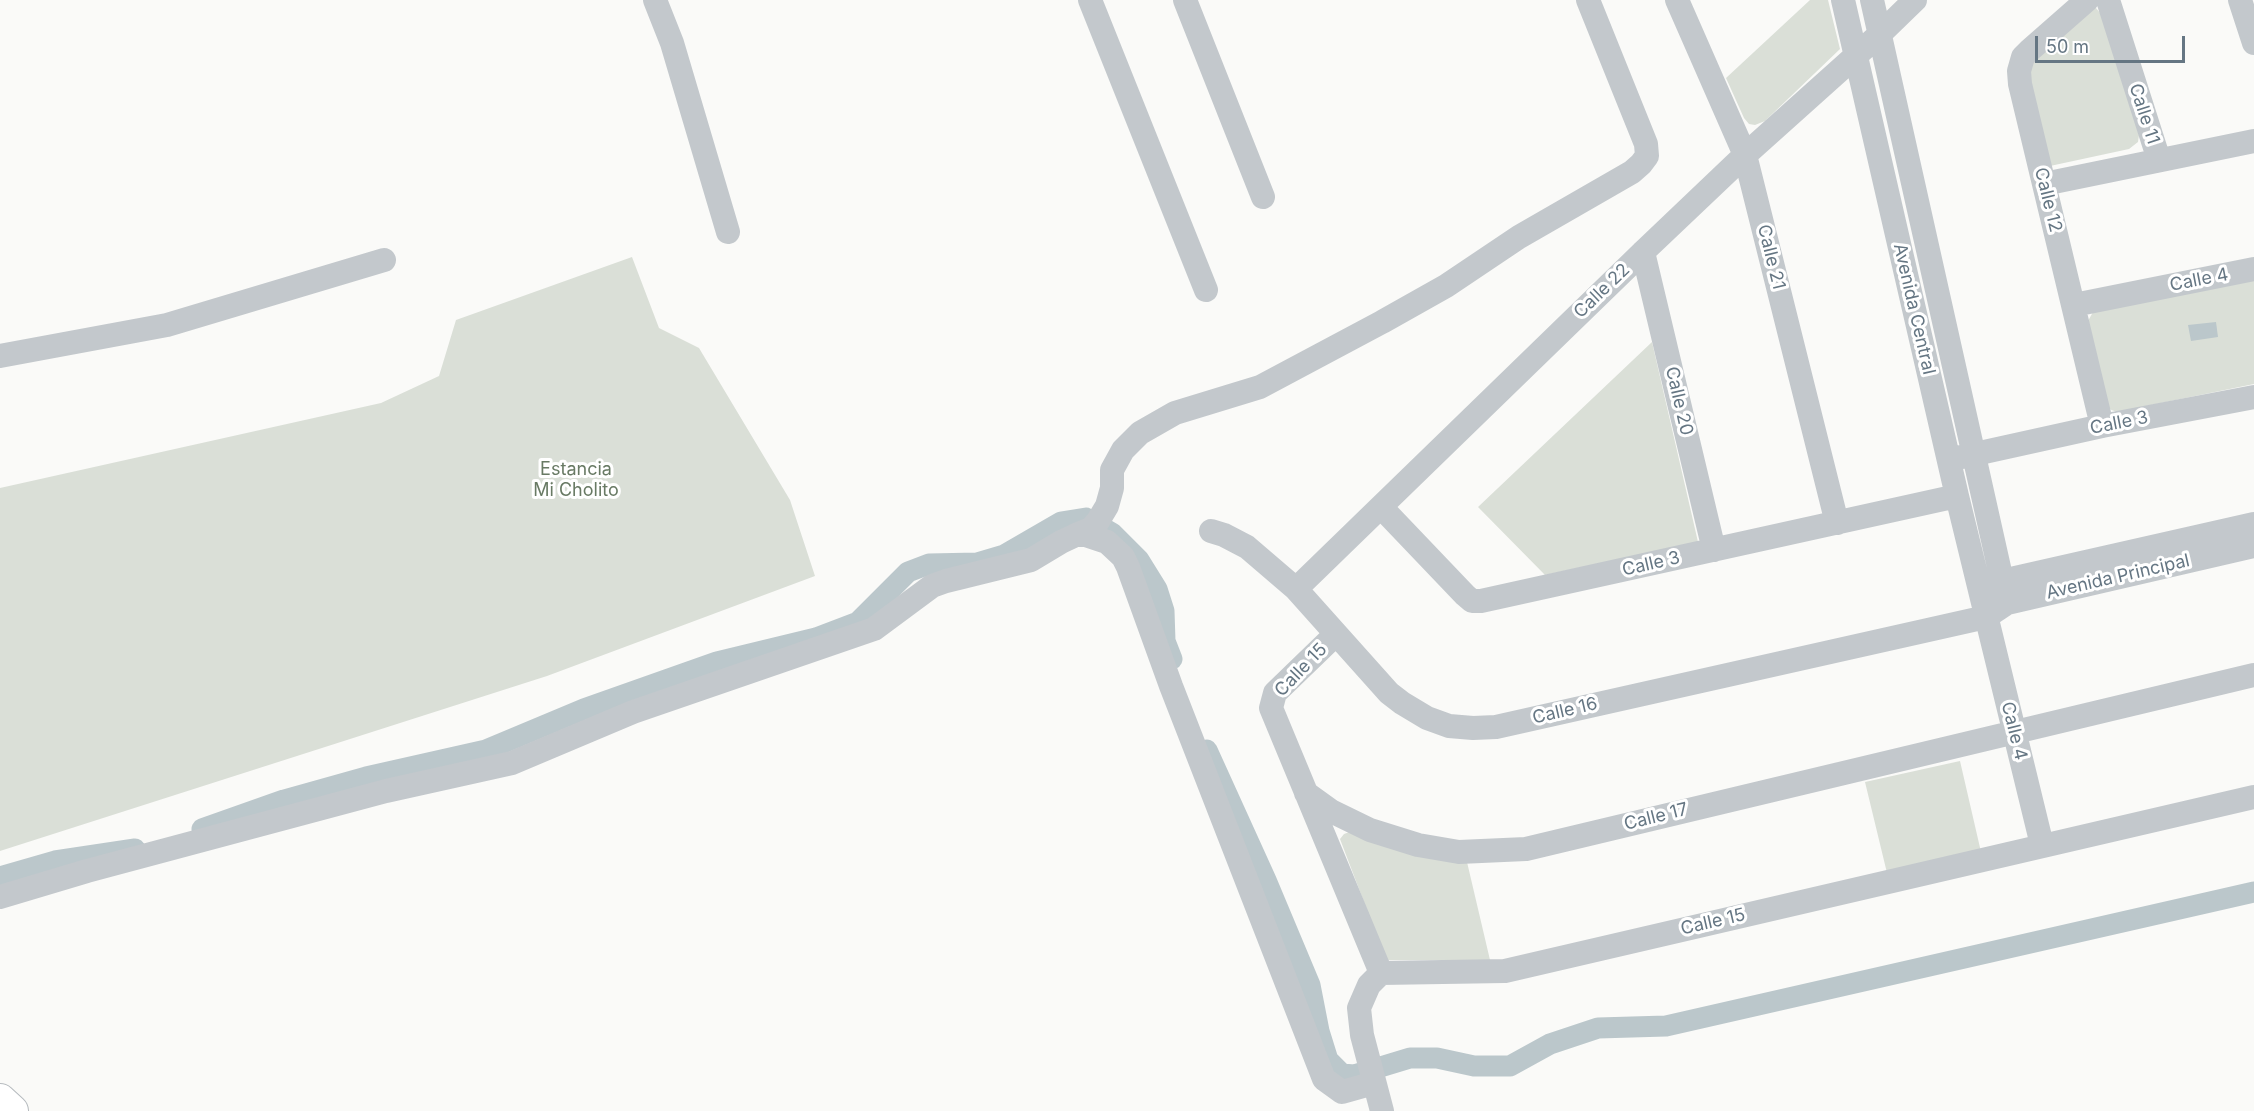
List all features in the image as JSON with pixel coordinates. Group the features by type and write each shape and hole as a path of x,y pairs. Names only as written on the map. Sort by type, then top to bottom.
{"main road":[{"path":"0,1100 12,1111"}],"street":[{"path":"655,0 672,42 728,232"},
{"path":"1090,0 1206,290"},
{"path":"1185,0 1263,197"},
{"path":"0,897 87,871 386,790 512,763 633,712 874,629 932,586 1031,560 1060,542 1088,529 1107,506 1112,488 1112,471 1123,450 1140,433 1175,413 1260,387 1382,322 1446,286 1519,237 1632,172 1641,164 1647,156 1646,144 1588,0"},
{"name":"Calle 21","path":"1677,0 1745,155 1837,523"},
{"name":"Avenida Central","path":"1843,0 1986,617"},
{"name":"Avenida Central","path":"1872,0 2005,592"},
{"name":"Calle 22","path":"1296,589 1643,252 1745,155 1915,0"},
{"name":"Calle 12","path":"2088,0 2030,50 2020,64 2020,84 2102,426"},
{"name":"Calle 11","path":"2108,0 2159,160"},
{"path":"2240,0 2254,43"},
{"path":"2044,184 2254,141"},
{"name":"Calle 20","path":"1643,252 1714,550"},
{"path":"0,356 167,325 384,260"},
{"name":"Calle 4","path":"2074,305 2254,268"},
{"name":"Calle 3","path":"1949,459 2102,426 2254,397"},
{"name":"Calle 3","path":"1381,507 1472,600 1488,601 1957,496"},
{"name":"Avenida Principal","path":"1986,617 2005,592 2254,524"},
{"path":"1088,529 1123,557 1128,567 1171,686 1324,1079 1342,1092 1372,1076"},
{"name":"Calle 16","path":"1211,531 1247,547 1296,589 1389,693 1412,710 1449,726 1496,727 1986,617"},
{"name":"Avenida Principal","path":"2005,592 2254,546"},
{"name":"Calle 4","path":"1986,617 2042,845"},
{"name":"Calle 15","path":"1336,634 1275,693 1271,703 1272,714 1381,973 1505,971 2254,797"},
{"name":"Calle 17","path":"1305,791 1331,811 1370,830 1393,838 1440,850 1507,851 1537,846 2254,675"},
{"path":"1381,973 1369,985 1359,1008 1362,1035 1382,1111"}],"green space":[{"path":"1810,0 1828,0 1840,49 1765,121 1755,125 1749,124 1726,78"},
{"path":"2091,7 2096,8 2101,14 2139,135 2138,142 2129,149 2050,166 2025,68"},
{"name":"Estancia Mi Cholito","path":"632,257 659,328 699,348 790,500 815,576 547,676 0,851 0,488 381,403 439,376 456,320"},
{"path":"2254,279 2254,384 2117,412 2109,409 2088,321 2093,312"},
{"path":"1652,342 1698,542 1545,575 1478,507"},
{"path":"1960,761 1981,852 1887,873 1865,782"},
{"path":"1352,831 1467,862 1490,960 1386,960 1340,839 1344,834"}],"shaded area":[{"path":"2216,322 2218,337 2191,341 2188,325"}],"waterway":[{"path":"202,829 284,800 366,777 486,750 584,709 717,662 816,638 858,622 908,572 929,564 977,563 1004,555 1061,522 1086,518 1112,533 1139,560 1157,589 1164,611 1165,641 1172,659"},
{"path":"1207,750 1266,880 1310,985 1319,1031 1328,1060 1342,1074 1354,1075 1410,1058 1437,1058 1474,1066 1510,1066 1550,1044 1598,1028 1666,1026 2254,892"},
{"path":"0,877 55,861 135,849"}]}
